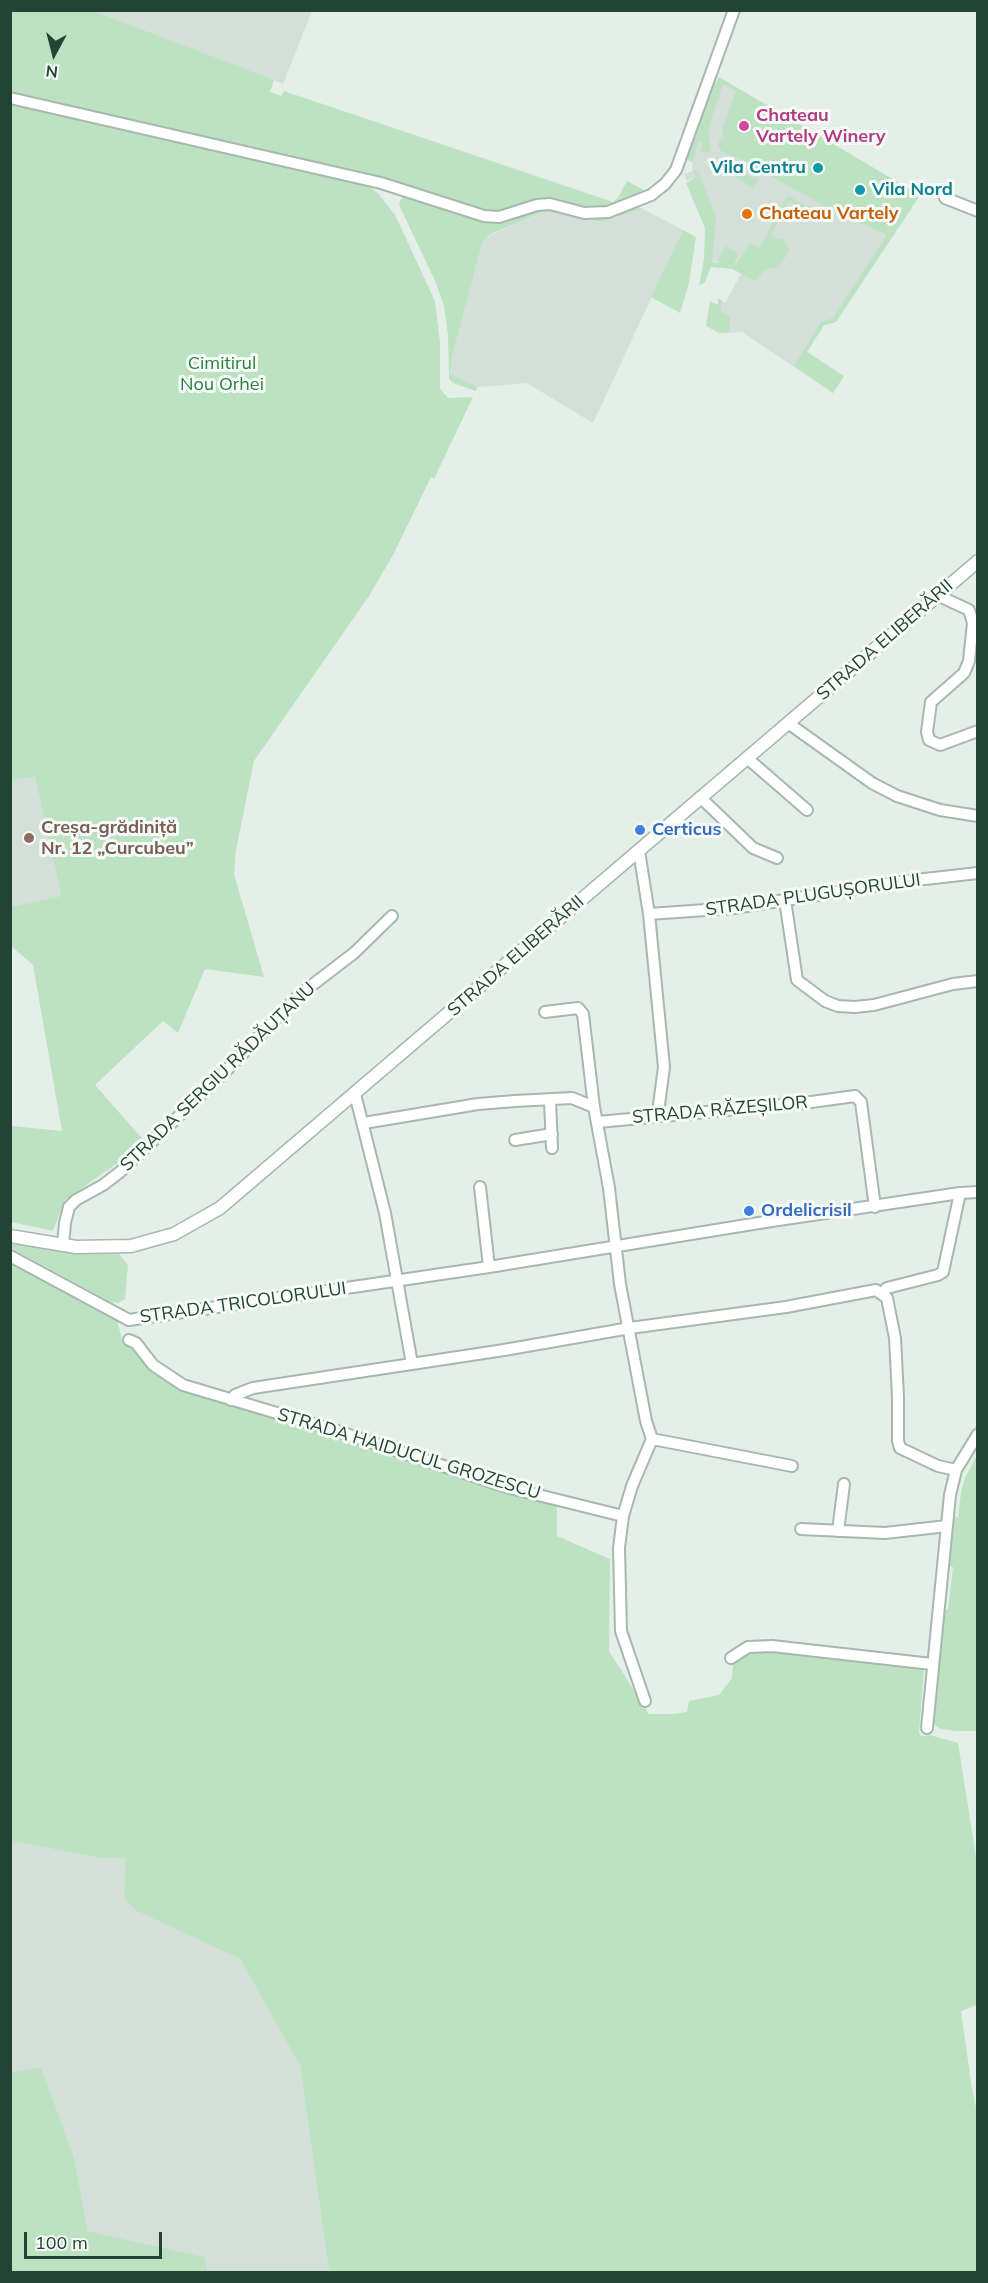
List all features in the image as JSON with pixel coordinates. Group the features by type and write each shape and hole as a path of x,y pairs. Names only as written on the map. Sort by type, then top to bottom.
{"street":[{"path":"10,98 381,183 484,216 499,217 537,205 550,204 584,213 608,212 651,195 665,184 676,170 734,10"},
{"path":"945,198 978,211"},
{"name":"STRADA ELIBERĂRII","path":"10,1236 94,1248 131,1246 183,1229 220,1208 978,561"},
{"path":"937,595 969,610 973,623 969,661 964,673 931,702 927,732 929,740 940,746 978,731"},
{"path":"788,723 872,783 897,796 940,810 978,816"},
{"path":"747,758 807,810"},
{"path":"700,797 753,848 777,858"},
{"path":"639,851 649,914 664,1067 658,1105 659,1116"},
{"name":"STRADA PLUGUȘORULUI","path":"649,914 734,908 978,873"},
{"path":"785,900 797,980 825,1001 838,1006 855,1007 892,1002 953,984 978,981"},
{"name":"STRADA SERGIU RĂDĂUȚANU","path":"63,1245 69,1207 76,1200 103,1185 120,1172 223,1074 298,996 354,953 392,916"},
{"path":"545,1012 578,1008 581,1010 620,1284 644,1413 652,1439 632,1486 623,1516 619,1548 620,1622 624,1641 645,1701"},
{"path":"355,1094 384,1213 412,1364"},
{"name":"STRADA RĂZEȘILOR","path":"598,1122 858,1097 861,1102 875,1207"},
{"path":"364,1124 478,1104 572,1098 594,1107"},
{"path":"550,1100 552,1148"},
{"path":"515,1140 552,1134"},
{"path":"480,1187 489,1267"},
{"name":"STRADA TRICOLORULUI","path":"10,1256 129,1320 978,1192"},
{"path":"956,1470 938,1466 900,1448 895,1338 890,1305 882,1293 886,1288 943,1272 960,1193"},
{"name":"STRADA HAIDUCUL GROZESCU","path":"231,1400 235,1395 253,1388 630,1328 767,1310 876,1290 882,1293"},
{"name":"STRADA HAIDUCUL GROZESCU","path":"129,1340 136,1343 153,1365 183,1385 337,1431 510,1488 623,1516"},
{"path":"927,1728 950,1495 956,1470 978,1434"},
{"path":"652,1439 792,1466"},
{"path":"838,1531 844,1484"},
{"path":"801,1529 885,1533 947,1526"},
{"path":"731,1658 748,1647 772,1646 932,1664"}],"shaded area":[{"path":"94,11 312,11 283,84"},
{"path":"720,79 920,195 836,322 824,325 807,352 844,376 833,393 742,332 719,333 718,298 725,303 741,274 721,262 708,261 711,221 695,178 687,181 684,174 693,171 692,160"},
{"path":"555,209 601,222 643,209 683,230 593,423 527,383 477,387 450,375 452,357 483,241 491,235"},
{"name":"Creșa-grădiniță Nr. 12 „Curcubeu”","path":"35,777 61,896 11,907 10,780"},
{"path":"11,1841 100,1858 127,1858 124,1897 136,1910 240,1959 300,2066 329,2272 208,2272 205,2257 88,2231 74,2157 41,2067 11,2072"}],"green space":[{"path":"11,11 94,11 274,80 270,92 281,96 284,91 613,202 627,181 644,190 611,205 598,208 583,208 545,199 532,200 503,211 488,211 375,178 11,93"},
{"path":"719,77 920,195 836,322 824,325 807,352 844,376 833,393 794,366 821,322 833,318 887,235 826,207 741,159 722,152 718,145 720,140 724,139 722,129 736,91 723,84 709,126 710,152 700,152 703,143 699,141 692,162 686,159 707,99"},
{"name":"Cimitirul Nou Orhei","path":"11,102 364,183 378,193 395,215 435,301 440,343 440,389 448,398 473,397 434,479 431,477 393,555 369,596 254,761 236,850 234,874 264,977 205,969 178,1033 163,1021 95,1085 146,1143 65,1200 53,1231 11,1222 11,1126 62,1131 33,965 11,946 10,907 61,896 35,777 11,780"},
{"path":"725,165 759,180 753,188 731,173 716,168"},
{"path":"691,168 699,173 716,218 712,262 718,263 726,246 739,254 734,263 736,265 750,243 760,248 785,199 789,196 804,205 804,219 800,210 791,201 788,203 771,235 780,240 783,238 789,251 779,267 764,270 755,281 733,269 711,267 705,282 699,286 704,259 705,228 686,183 697,177"},
{"path":"406,196 492,223 546,208 554,208 599,218 633,206 643,209 601,222 555,209 491,234 483,241 452,357 450,374 477,387 476,391 453,383 449,379 448,335 444,306 436,283 399,205 401,199"},
{"path":"683,230 696,237 689,283 680,313 651,297"},
{"path":"718,298 722,301 720,312 730,316 730,332 719,333 706,326 710,301 718,305"},
{"path":"10,1242 72,1252 119,1254 128,1265 125,1299 118,1303 111,1302 11,1248"},
{"path":"10,1262 117,1320 123,1343 135,1351 153,1370 557,1505 557,1536 610,1559 609,1651 649,1714 687,1712 689,1701 719,1695 732,1678 733,1664 755,1652 784,1652 924,1668 919,1733 921,1736 930,1735 958,1743 977,1863 977,2005 961,2011 977,2112 977,2272 329,2272 300,2066 240,1959 135,1910 124,1897 126,1858 100,1858 11,1841"},
{"path":"977,1455 977,1731 955,1731 941,1729 932,1719 940,1635 945,1610 948,1609 953,1567 946,1566 952,1516 958,1517 965,1478"},
{"path":"41,2067 74,2157 88,2231 205,2257 208,2272 11,2272 11,2072"}],"place":[{"name":"Chateau Vartely Winery","path":"744,126"},
{"name":"Vila Centru","path":"818,168"},
{"name":"Vila Nord","path":"860,190"},
{"name":"Chateau Vartely","path":"747,214"},
{"name":"Certicus","path":"640,830"},
{"name":"Creșa-grădiniță Nr. 12 „Curcubeu”","path":"29,838"},
{"name":"Ordelicrisil","path":"749,1211"}]}
